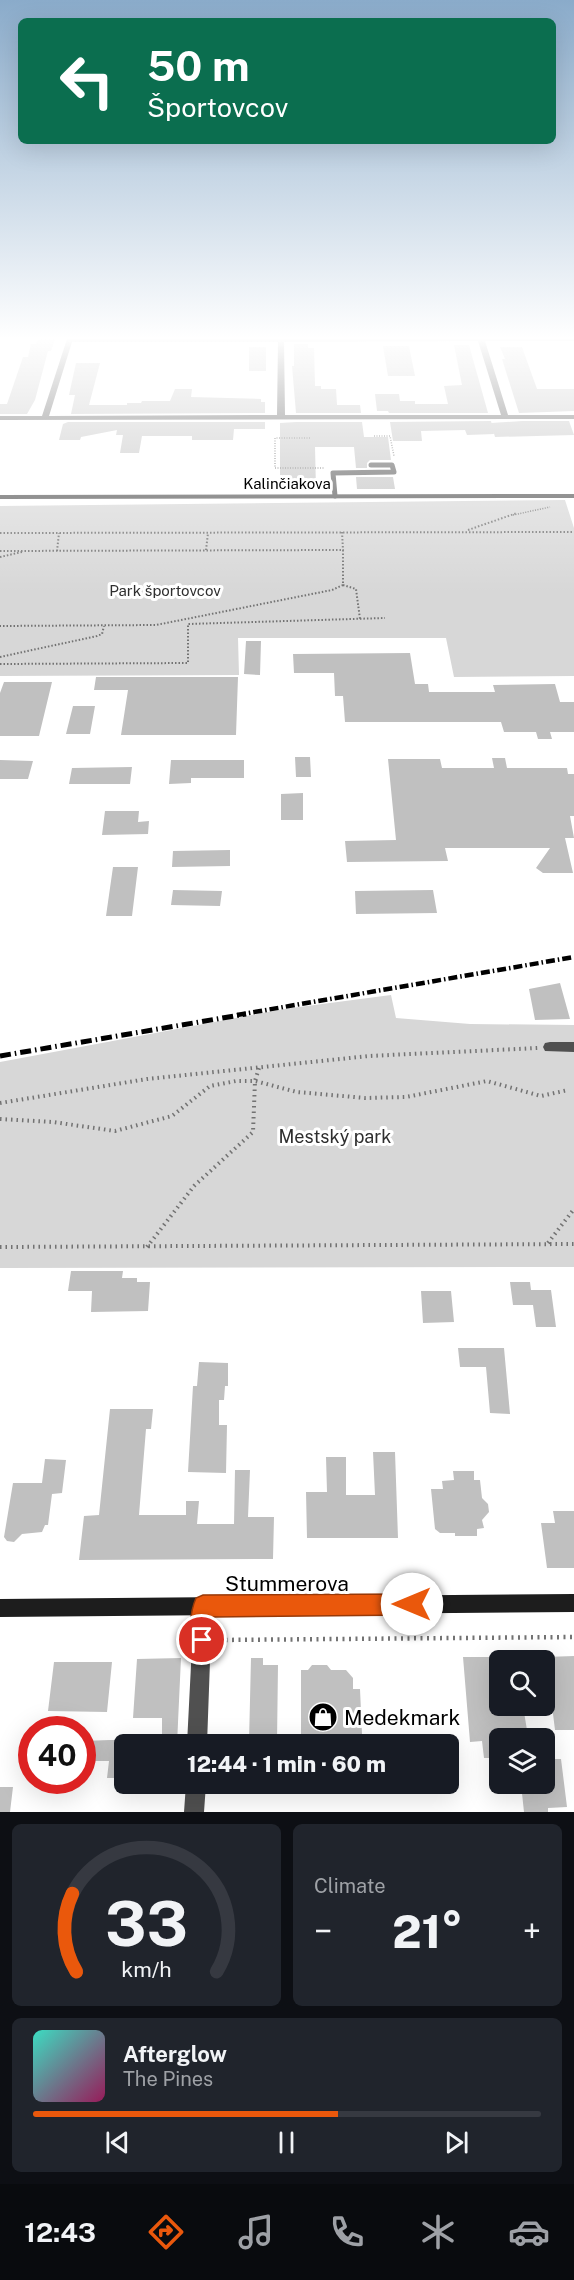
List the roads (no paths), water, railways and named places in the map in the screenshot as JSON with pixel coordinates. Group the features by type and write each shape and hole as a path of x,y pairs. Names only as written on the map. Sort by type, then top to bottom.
{"street":[{"name":"Kalinčiakova","path":"0,497 574,496"},
{"path":"550,1047 574,1047"},
{"name":"Stummerova","path":"0,1608 574,1603"},
{"path":"197,1734 203,1606"},
{"path":"194,1812 195,1794"}],"lane":[{"path":"335,496 332,469 394,472 392,465 371,465"}],"railway":[{"path":"237,1015 574,957"},
{"path":"0,1056 246,1014"}],"place":[{"name":"Medekmark","path":"323,1717"}],"park label":[{"name":"Park športovcov","path":"165,590"},
{"name":"Mestský park","path":"335,1136"}]}
